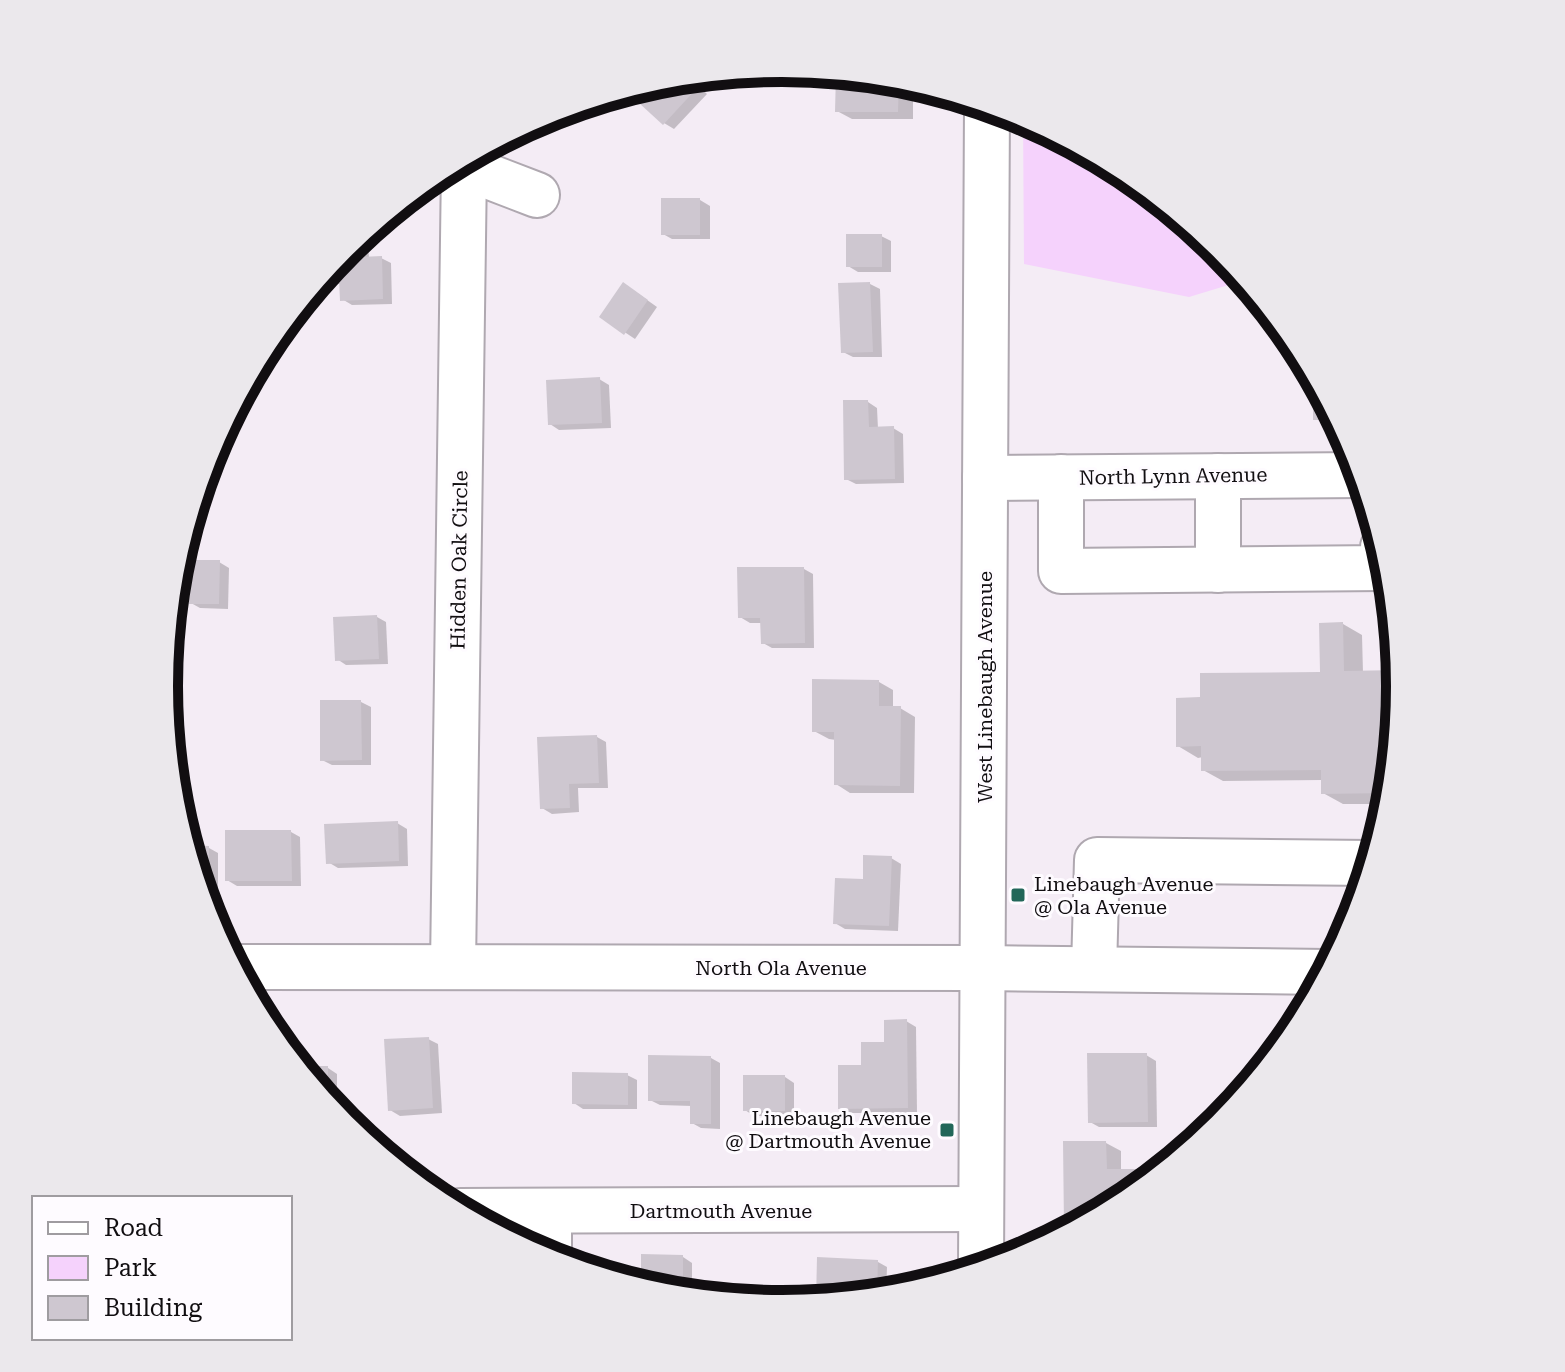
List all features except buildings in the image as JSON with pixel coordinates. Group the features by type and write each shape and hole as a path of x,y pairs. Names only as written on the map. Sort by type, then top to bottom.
{"street":[{"name":"West Linebaugh Avenue","path":"981,1256 987,118"},
{"path":"468,171 537,195"},
{"name":"Hidden Oak Circle","path":"453,967 457,178"},
{"name":"North Lynn Avenue","path":"985,478 1348,475"},
{"path":"1218,476 1218,570"},
{"path":"1061,477 1061,571 1375,568"},
{"path":"1094,969 1097,860 1359,863"},
{"name":"North Ola Avenue","path":"248,967 1314,972"},
{"name":"Dartmouth Avenue","path":"484,1211 981,1209"},
{"path":"549,1212 549,1243"}],"green space":[{"path":"1023,132 1084,163 1150,207 1181,232 1233,284 1189,297 1024,264"}],"place":[{"name":"Linebaugh Avenue @ Ola Avenue","path":"1018,895"},
{"name":"Linebaugh Avenue @ Dartmouth Avenue","path":"947,1130"}]}
